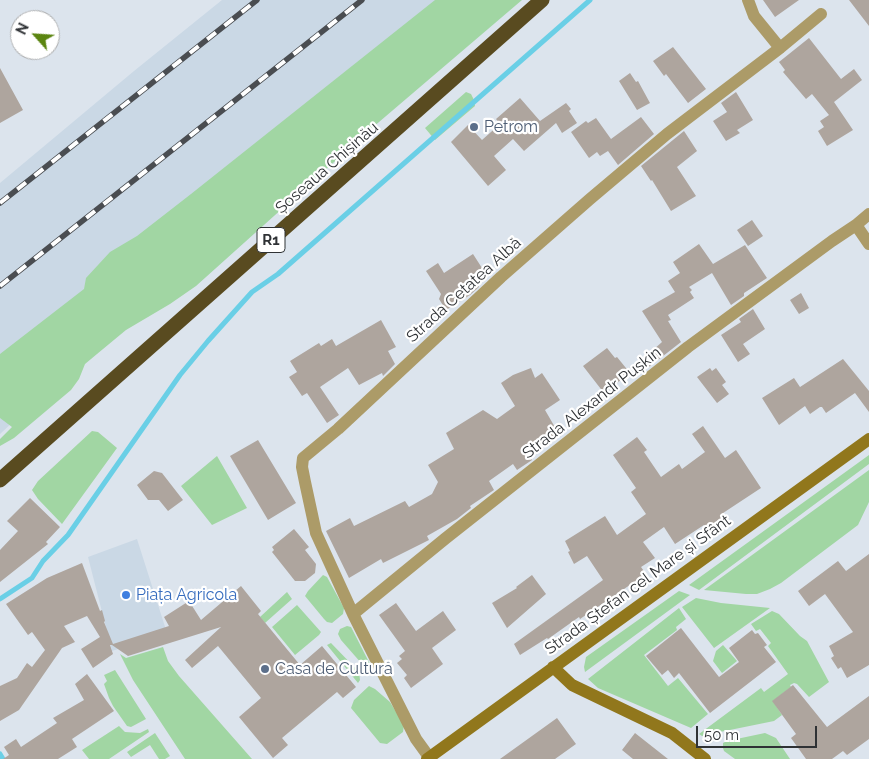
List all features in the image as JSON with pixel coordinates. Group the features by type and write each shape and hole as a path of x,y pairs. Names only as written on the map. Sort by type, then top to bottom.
{"highway":[{"name":"Șoseaua Chișinău","path":"0,480 542,0"}],"street":[{"path":"748,0 754,16 780,48"},
{"name":"Strada Cetatea Albă","path":"428,758 416,739 353,614 316,533 304,482 302,467 304,458 338,430 494,284 590,199 667,134 780,48 821,14"},
{"name":"Strada Alexandr Pușkin","path":"353,614 688,347 869,214"},
{"path":"856,225 869,244"},
{"name":"Strada Ștefan cel Mare și Sfânt","path":"428,758 869,439"},
{"path":"553,667 572,685 672,733 705,759"}],"shaded area":[{"path":"222,0 488,0 200,249 0,434 0,183"},
{"name":"Piața Agricola","path":"137,539 167,633 112,651 88,557"}],"green space":[{"path":"435,0 522,0 372,128 196,286 126,330 85,364 79,379 71,390 14,438 0,446 0,439 12,427 0,418 0,354 84,289 86,278 110,252 137,236"},
{"path":"466,92 471,94 475,106 435,140 425,128"},
{"path":"92,431 98,432 117,448 62,524 32,490 38,481"},
{"path":"869,455 869,464 699,590 689,585"},
{"path":"217,456 247,508 212,525 181,486"},
{"path":"869,470 869,502 858,525 781,583 757,594 704,590"},
{"path":"323,575 327,577 344,608 343,614 332,623 327,622 305,596"},
{"path":"679,591 690,595 585,672 586,657"},
{"path":"287,592 292,599 265,623 260,617"},
{"path":"696,598 721,603 770,608 714,648 682,607"},
{"path":"297,605 321,632 295,655 272,627"},
{"path":"679,608 686,619 676,627 677,630 644,655 668,686 678,678 708,714 691,728 598,688 588,679"},
{"path":"772,611 779,614 807,641 829,682 809,697 797,684 790,685 791,687 773,701 782,715 774,721 702,736 699,734 761,688 764,692 788,674 768,646 771,643 760,629 756,631 751,624"},
{"path":"347,626 351,627 371,666 368,669 341,640 338,634 340,629"},
{"path":"331,643 359,672 360,680 358,683 327,645"},
{"path":"723,645 737,661 722,673 713,661 716,651"},
{"path":"163,647 168,661 179,676 252,759 185,759 133,680 120,654 126,658"},
{"path":"115,670 146,719 131,727 127,726 113,706 104,684 107,681 104,675"},
{"path":"369,686 390,702 404,725 403,732 387,744 380,743 351,708 354,700"},
{"path":"119,726 125,732 140,733 148,729 149,732 109,759 89,759 82,750"},
{"path":"155,733 170,756 165,759 159,759 150,745 131,757 127,752"},
{"path":"765,733 776,738 790,759 735,759 724,751 723,743 727,741"}],"building":[{"path":"763,0 799,0 775,17"},
{"path":"849,0 869,0 869,26"},
{"path":"809,38 841,79 854,69 862,80 834,102 853,130 827,146 818,131 824,127 820,121 829,115 812,94 806,99 783,72 785,70 779,62"},
{"path":"673,47 706,89 688,103 666,74 664,76 653,61"},
{"path":"0,68 23,110 0,123"},
{"path":"630,73 636,82 638,81 650,103 637,110 619,81"},
{"path":"736,92 753,120 737,130 740,133 726,141 713,121 727,112 721,103"},
{"path":"520,98 540,121 566,103 577,123 562,133 556,123 524,151 513,139 494,156 506,170 488,186 451,142 468,125 482,140 500,124 496,119"},
{"path":"641,117 654,134 618,165 608,151 600,156 597,152 589,158 571,132 586,121 588,123 596,118 611,139"},
{"path":"684,131 697,151 677,167 696,196 671,211 641,166"},
{"path":"752,220 763,236 748,246 737,230"},
{"path":"699,244 713,264 745,245 767,278 744,293 744,296 731,305 712,273 689,287 694,298 668,315 671,320 668,321 681,342 649,367 644,358 662,342 642,311 675,292 668,281 680,273 673,262"},
{"path":"473,254 482,268 471,276 479,287 446,310 439,299 441,294 426,271 438,263 444,273"},
{"path":"801,293 809,308 799,314 790,300"},
{"path":"753,309 765,329 743,344 750,354 738,362 721,335 741,322 739,319"},
{"path":"381,320 396,347 388,351 395,364 383,376 382,373 359,385 348,368 320,387 339,415 327,423 307,393 302,396 289,377 297,372 290,361 319,343 321,346 332,339 336,346"},
{"path":"607,348 630,373 604,393 583,366"},
{"path":"843,359 869,391 869,412 855,393 826,413 820,407 810,414 805,406 779,425 762,398 794,378 800,387"},
{"path":"531,368 535,378 542,373 560,400 545,410 556,429 553,430 558,437 529,455 532,460 517,470 513,464 489,481 494,490 470,506 471,508 457,519 427,536 429,540 383,563 381,559 349,578 326,531 350,518 354,526 405,501 409,507 432,494 438,482 428,465 454,449 446,433 483,410 497,419 515,406 501,383 513,375"},
{"path":"710,368 712,371 716,368 726,382 722,385 729,394 717,403 697,377"},
{"path":"703,426 725,458 736,450 761,488 720,515 722,518 706,528 704,525 675,544 664,527 643,542 655,558 641,567 646,574 580,619 579,617 548,639 520,655 514,644 603,580 587,556 574,564 565,541 605,516 617,535 646,514 631,492 636,488 613,455 637,437 647,450 644,452 661,477 679,464 682,469 705,452 692,434"},
{"path":"258,440 296,503 268,520 230,456"},
{"path":"154,471 162,473 183,500 168,511 159,500 148,500 137,485"},
{"path":"30,498 60,527 46,542 48,544 0,582 0,550 18,531 7,521"},
{"path":"294,529 309,547 305,550 316,564 315,573 305,581 295,581 272,552 274,550 272,547"},
{"path":"869,554 869,665 847,678 841,667 838,669 831,658 834,656 829,646 853,632 825,594 809,606 798,591 838,561 846,571"},
{"path":"82,563 100,611 102,610 104,622 113,644 169,626 164,617 189,601 201,620 241,586 261,611 258,614 300,665 322,646 356,687 343,698 337,692 282,738 288,745 273,758 239,717 261,698 218,646 192,668 185,660 221,627 128,656 110,645 113,654 93,668 81,649 100,637 87,616 64,626 75,642 62,648 19,710 0,721 0,686 17,678 27,663 32,667 45,650 32,632 28,635 6,604 47,578"},
{"path":"532,575 546,594 507,628 492,603 517,588"},
{"path":"396,603 416,631 443,611 456,630 432,648 443,664 411,688 404,678 407,675 397,663 402,659 399,656 405,651 379,615"},
{"path":"681,628 719,677 739,662 729,648 752,630 755,634 758,633 767,645 764,647 776,662 710,713 679,673 674,678 668,670 662,675 646,656"},
{"path":"87,674 114,711 72,739 77,747 58,759 3,759 9,755 4,747 16,739 21,747 57,723 53,718 84,700 75,684"},
{"path":"793,685 827,727 869,696 869,739 847,755 843,751 832,759 806,759 791,738 796,734 772,701"},
{"path":"557,718 576,744 555,759 500,759"},
{"path":"635,733 668,759 633,759 622,750"}],"waterway":[{"path":"0,599 32,578 43,561 68,535 180,375 252,292 278,274 590,0"},
{"path":"0,754 3,759"}],"railway":[{"path":"0,203 257,0"},
{"path":"0,286 362,0"}],"place":[{"name":"Petrom","path":"474,127"},
{"name":"Piața Agricola","path":"126,595"},
{"name":"Casa de Cultură","path":"265,669"}]}
